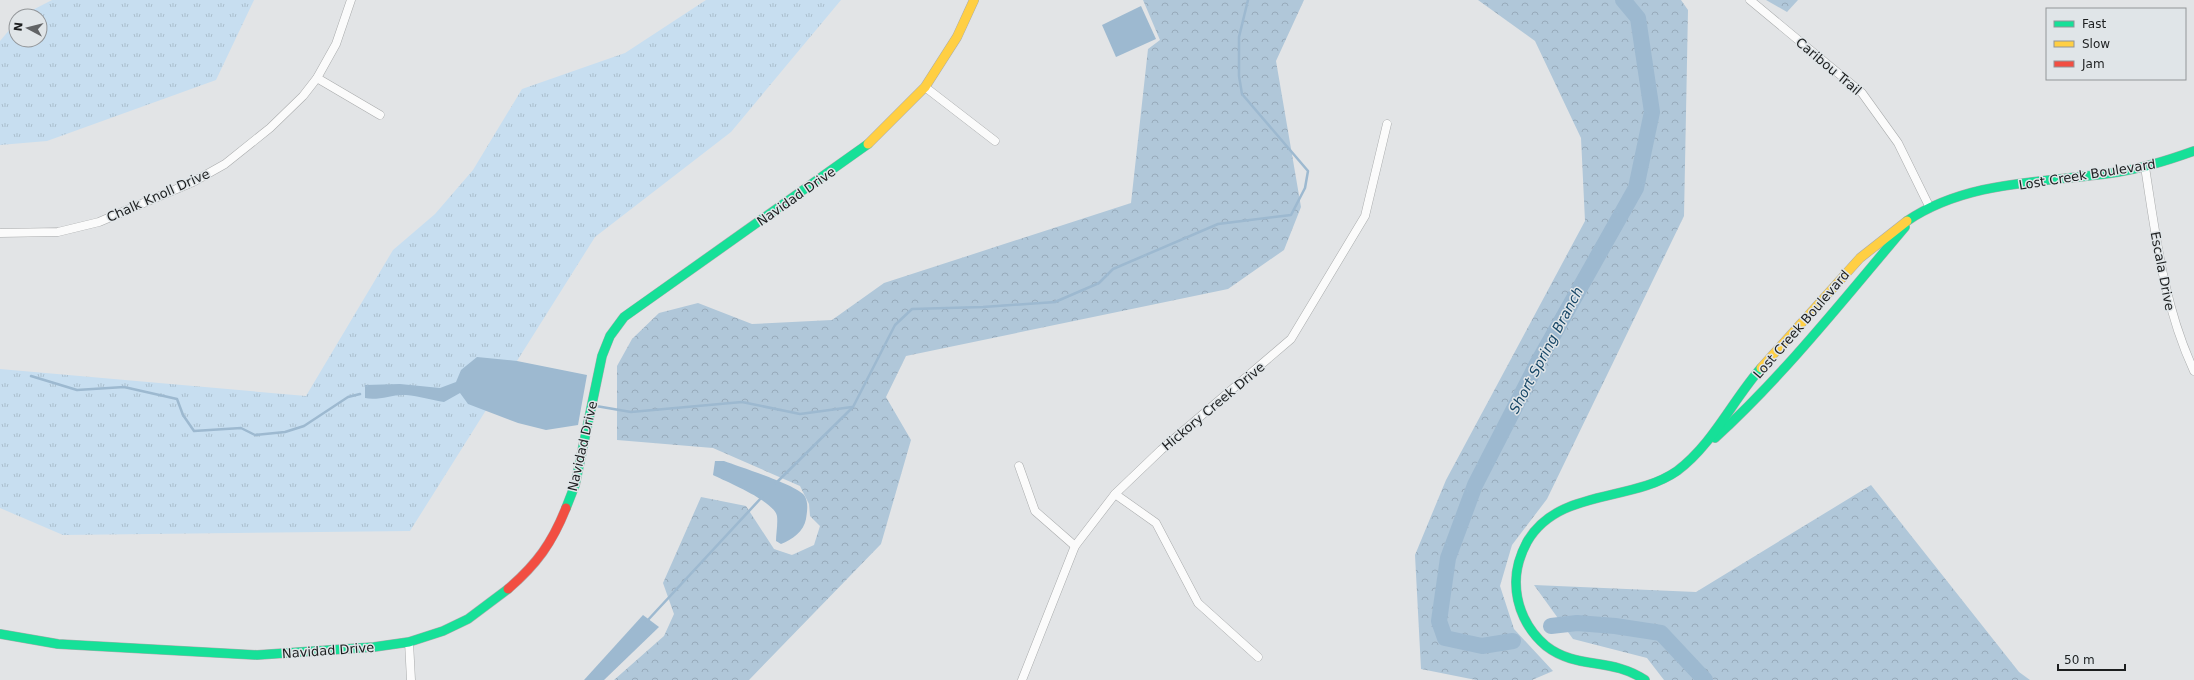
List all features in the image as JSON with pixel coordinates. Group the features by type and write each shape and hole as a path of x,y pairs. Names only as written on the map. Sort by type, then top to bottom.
{"street":[{"name":"Chalk Knoll Drive","path":"0,233 34,234 80,227 99,222 193,182 225,164 256,140 303,96 318,78 336,44 350,0"},
{"name":"Navidad Drive","path":"0,634 58,644 257,655 374,647 409,642 443,631 468,619 492,603 525,575 542,556 556,533 574,485 580,463 602,356 610,336 624,317 864,148 925,87 957,37 974,0"},
{"name":"Caribou Trail","path":"1750,0 1862,93 1898,143 1930,208"},
{"path":"318,78 380,115"},
{"path":"925,87 995,141"},
{"name":"Hickory Creek Drive","path":"1022,680 1075,546 1115,494 1161,450 1291,339 1365,216 1387,124"},
{"name":"Lost Creek Boulevard","path":"1645,680 1615,665 1572,659 1556,652 1542,642 1524,619 1519,606 1516,574 1519,558 1526,542 1538,527 1552,514 1569,506 1647,486 1670,475 1687,463 1705,444 1743,389 1861,256 1886,234 1930,208 1959,196 1992,189 2145,167 2194,151"},
{"name":"Escala Drive","path":"2145,167 2167,295 2176,329 2194,371"},
{"name":"Lost Creek Boulevard","path":"1705,444 1720,434 1749,408 1912,219"},
{"path":"1836,284 1848,293"},
{"path":"1019,466 1035,511 1075,546"},
{"path":"1115,494 1156,523 1198,603 1258,658"},
{"path":"409,642 411,680"}],"green space":[{"path":"52,0 254,0 216,80 47,141 0,145 0,41 8,32 8,48 48,48 48,8 36,8"},
{"path":"706,0 841,0 731,132 595,237 410,531 63,535 0,508 0,369 306,396 393,250 435,214 473,170 522,89 625,53"},
{"path":"1143,0 1304,0 1276,61 1301,207 1284,250 1228,289 906,356 886,397 911,440 881,544 749,680 614,680 664,636 674,614 663,583 701,497 746,506 774,549 792,555 814,545 820,526 810,516 809,504 800,486 713,448 617,440 617,366 632,339 659,313 698,303 752,324 832,320 884,283 1131,203 1148,49 1160,40"},
{"path":"1478,0 1681,0 1688,10 1684,216 1547,499 1512,545 1500,586 1514,629 1553,671 1532,680 1476,680 1421,669 1415,555 1446,480 1585,221 1581,138 1535,41"},
{"path":"1766,0 1798,0 1787,12"},
{"path":"1871,485 2019,672 2030,680 1664,680 1647,658 1573,639 1534,585 1696,592"}],"shaded area":[{"path":"1141,6 1156,39 1116,57 1102,25"},
{"path":"477,357 517,361 587,375 578,425 546,430 518,423 468,404 460,393 444,402 406,395 396,395 375,399 365,398 365,385 400,384 440,388 456,382 461,370"},
{"path":"715,461 724,461 766,476 790,486 804,495 807,504 807,513 805,523 800,531 789,540 781,544 776,541 777,516 774,510 768,504 749,492 713,475"},
{"path":"643,615 659,627 604,680 584,680"}],"waterway":[{"path":"776,483 853,407 895,325 912,309 983,307 1055,302 1099,283 1113,269 1218,224 1291,215 1305,188 1308,171 1242,94 1239,76 1239,37 1248,0"},
{"name":"Short Spring Branch","path":"1513,641 1482,646 1445,638 1439,621 1448,558 1475,485 1537,364 1636,188 1652,112 1638,18 1623,0"},
{"path":"31,376 77,390 124,387 177,399 183,415 194,431 241,428 255,435 285,432 304,426 348,397 360,394"},
{"path":"596,406 631,412 742,402 800,414 852,407"},
{"path":"647,621 762,497"},
{"name":"Short Spring Branch","path":"1551,626 1577,623 1615,626 1661,633 1705,680"}],"traffic: fast":[{"path":"566,508 575,485 602,356 610,336 624,317 868,144"},
{"path":"1907,221 1931,207 1956,197 1983,190 2037,181 2091,176 2128,170 2175,158 2194,151"},
{"path":"1715,438 1741,414 1790,362 1837,309 1905,227"},
{"path":"1645,680 1620,668 1570,658 1558,653 1539,640 1528,625 1520,609 1516,582 1520,557 1527,542 1540,525 1557,513 1576,504 1639,488 1659,481 1677,471 1690,460 1712,435 1761,368"},
{"path":"0,634 58,644 257,655 374,647 409,642 443,631 468,619 508,589"}],"traffic: slow":[{"path":"868,144 925,87 957,37 974,0"},
{"path":"1761,368 1860,258 1907,221"}],"traffic: jam":[{"path":"508,589 527,571 543,552 561,521 566,508"}]}
